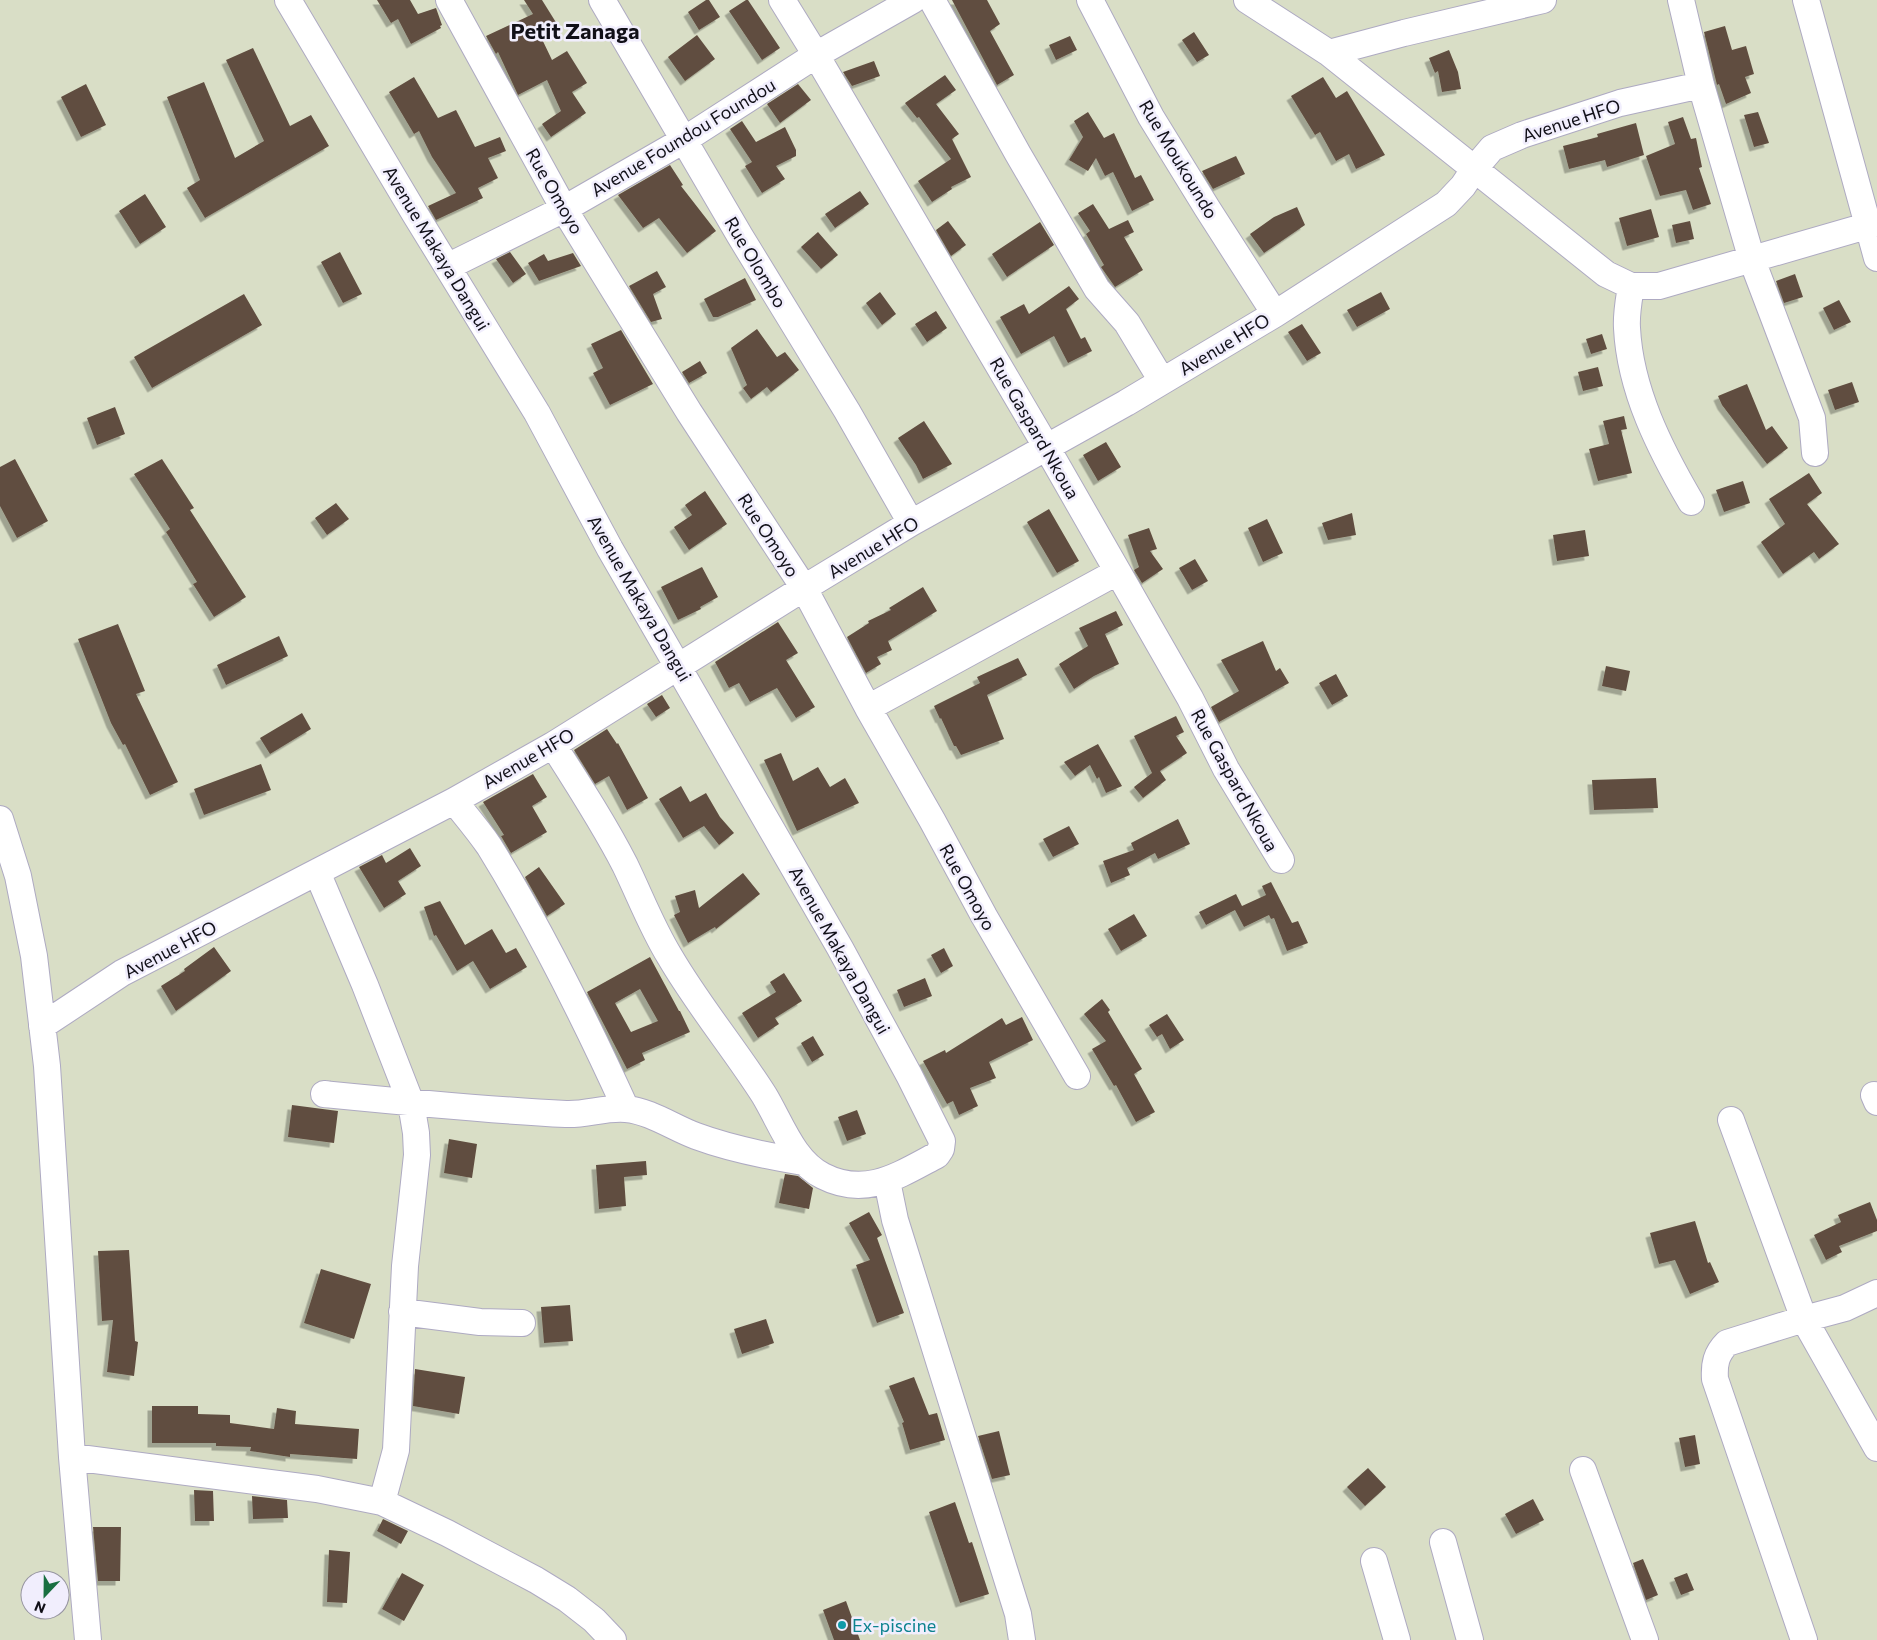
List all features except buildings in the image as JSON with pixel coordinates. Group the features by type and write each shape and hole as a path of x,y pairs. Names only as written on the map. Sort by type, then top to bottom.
{"street":[{"name":"Avenue Makaya Dangui","path":"288,0 415,214 449,266 537,413 610,549 840,948 942,1141 941,1149 937,1155 887,1181 858,1185 840,1182 823,1176 803,1162"},
{"name":"Rue Omoyo","path":"449,0 564,209 689,412 804,588 868,708 984,916 1077,1076"},
{"name":"Rue Olombo","path":"602,0 783,308 847,411 911,523"},
{"name":"Rue Gaspard Nkoua","path":"782,0 1047,448 1190,698 1226,769 1281,860"},
{"name":"Avenue Foundou Foundou","path":"449,266 564,209 684,140 816,55 912,0"},
{"path":"932,0 1018,154 1097,289 1127,323 1162,381"},
{"name":"Rue Moukoundo","path":"1090,0 1151,116 1275,314"},
{"path":"1247,0 1329,53 1606,274 1631,286 1659,286 1872,224"},
{"path":"1329,53 1543,0"},
{"path":"1681,0 1701,85 1752,260 1812,418 1815,453"},
{"path":"1806,0 1872,224 1877,258"},
{"name":"Avenue HFO","path":"42,1026 122,973 454,801 553,745 911,523 1126,403 1275,314 1446,204 1464,186 1475,168 1492,148 1522,135 1620,103 1701,85"},
{"path":"1631,286 1627,327 1632,366 1642,400 1665,457 1691,502"},
{"path":"868,708 1117,572"},
{"path":"553,745 607,832 669,956 764,1096 803,1162"},
{"path":"454,801 488,845 535,926 588,1024 626,1108"},
{"path":"0,819 18,876 31,938 42,1026 60,1260 72,1457 88,1640"},
{"path":"317,872 365,985 411,1103 416,1133 417,1155 402,1312 396,1450 382,1502"},
{"path":"324,1094 494,1110 574,1114 608,1108 626,1108 636,1110 718,1144 760,1155 803,1162"},
{"path":"1732,1120 1804,1319 1877,1448"},
{"path":"887,1181 895,1220 1018,1614 1022,1640"},
{"path":"1804,1640 1715,1378 1714,1366 1718,1352 1727,1343 1845,1308 1877,1293"},
{"path":"402,1312 480,1322 522,1323"},
{"path":"72,1457 317,1489 382,1502 448,1533 536,1580 594,1620 613,1640"},
{"path":"1583,1470 1644,1640"},
{"path":"1443,1542 1470,1640"},
{"path":"1374,1561 1396,1640"}],"green space":[{"path":"0,0 1877,0 1877,1640 0,1640"}],"place":[{"name":"Ex-piscine","path":"842,1625"}],"district":[{"name":"Petit Zanaga","path":"575,30"}]}
